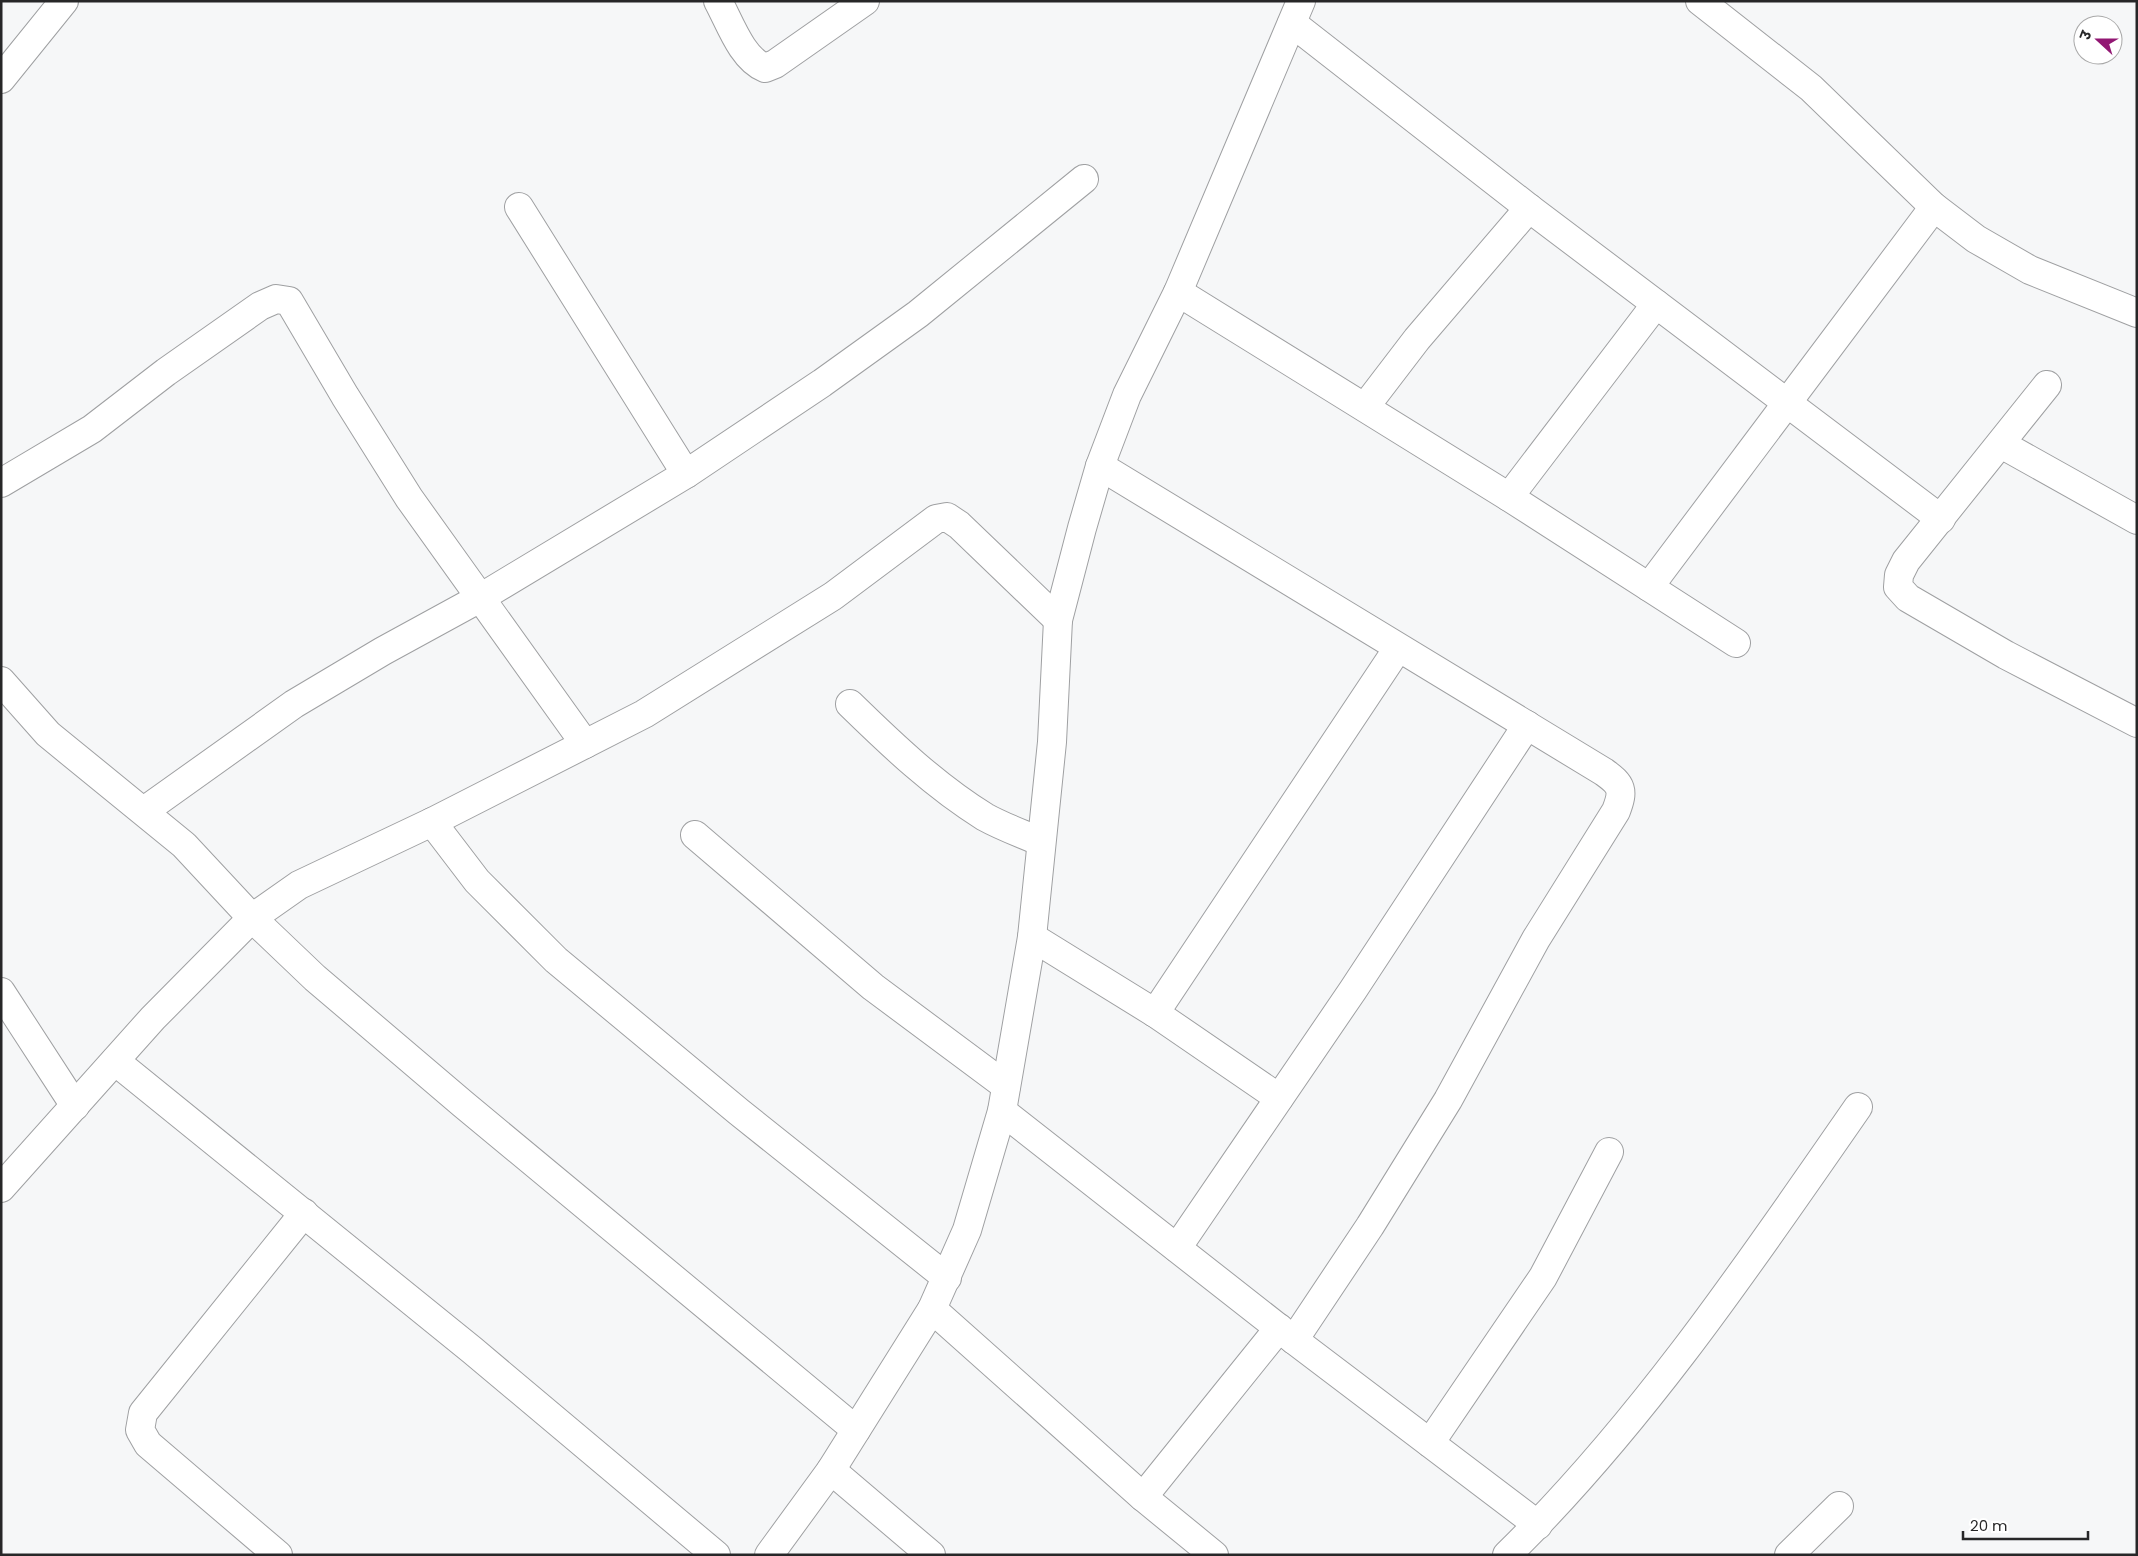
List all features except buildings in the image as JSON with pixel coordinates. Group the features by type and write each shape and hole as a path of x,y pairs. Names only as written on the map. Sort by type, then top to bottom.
{"street":[{"path":"1,79 64,1"},
{"path":"718,1 748,54 756,65 765,68 775,64 865,1"},
{"path":"1700,1 1811,88 1934,207 1976,239 2030,270 2137,313"},
{"path":"769,1555 831,1470 932,1309 967,1230 1004,1098 1032,937 1052,742 1058,620 1100,466 1127,395 1178,292 1297,12 1529,208 1941,519"},
{"path":"144,811 294,704 383,651 480,598 686,474 822,383 918,314 1084,179"},
{"path":"519,207 686,474"},
{"path":"1649,587 1934,207"},
{"path":"1365,407 1417,339 1529,208"},
{"path":"1178,292 1509,497 1736,643"},
{"path":"1,483 92,429 166,372 260,306 276,299 289,301 345,396 409,498 585,744"},
{"path":"1509,497 1656,304"},
{"path":"2047,385 1906,562 1899,575 1898,587 1908,598 2006,656 2137,724"},
{"path":"2001,444 2137,520"},
{"path":"1100,466 1618,782 1622,796 1536,939 1448,1100 1370,1226 1286,1334 1143,1496"},
{"path":"1,1188 153,1018 252,918 298,885 432,822 644,714 833,596 936,519 947,517 959,524 1058,620"},
{"path":"1155,1013 1398,648"},
{"path":"1,681 48,734 184,845 252,918 315,978 463,1104 856,1430"},
{"path":"850,704 900,753 945,789 986,818 1041,842"},
{"path":"1177,1248 1354,990 1527,725"},
{"path":"432,822 477,881 556,960 747,1118 947,1278"},
{"path":"695,835 1177,1248 1286,1334 1538,1525"},
{"path":"1032,937 1155,1013 1279,1098"},
{"path":"1,992 75,1106"},
{"path":"116,1061 716,1555"},
{"path":"1507,1555 1538,1525 1622,1427 1742,1275 1858,1107"},
{"path":"1430,1443 1543,1277 1609,1152"},
{"path":"278,1555 148,1444 140,1430 143,1413 304,1214"},
{"path":"932,1309 1143,1496 1214,1555"},
{"path":"831,1470 931,1555"},
{"path":"1790,1555 1839,1506"}]}
